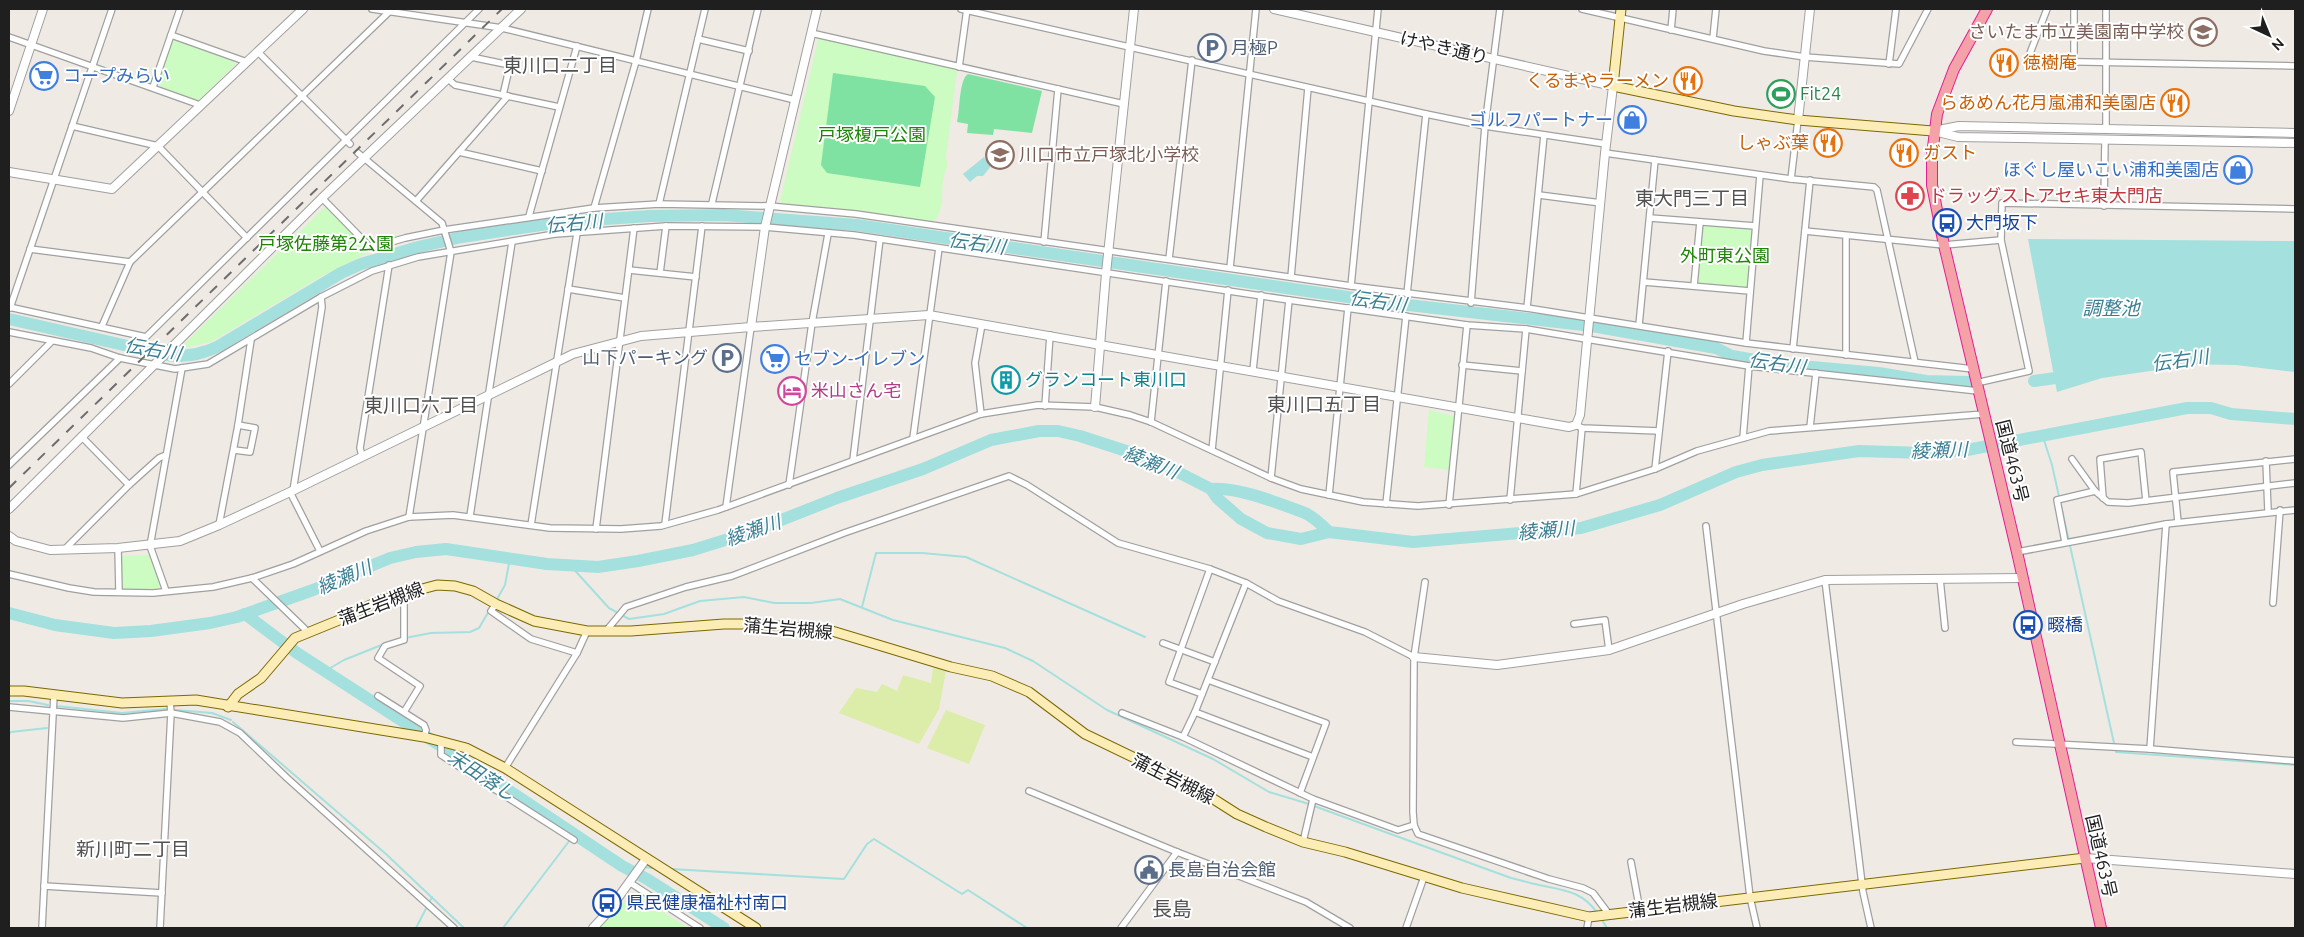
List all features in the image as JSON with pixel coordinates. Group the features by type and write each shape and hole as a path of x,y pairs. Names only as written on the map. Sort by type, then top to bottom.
{"highway":[{"name":"国道463号","path":"1987,9 1946,87 1933,131 1932,185 1944,245 2023,578 2101,928"}],"main road":[{"path":"1621,13 1613,86 1734,111 1798,120 1933,131"},
{"name":"蒲生岩槻線","path":"228,707 238,694 262,678 295,638 404,592 437,584 473,591 496,604 534,621 587,631 605,632 724,624 757,624 832,631 942,664 992,676 1029,692 1085,734 1193,786 1237,814 1303,842 1345,852 1462,888 1590,917 1608,913 1640,911 1750,896 2085,858"},
{"path":"9,691 122,703 196,700 228,707 424,737 466,748 505,768 756,928"}],"street":[{"path":"9,111 12,92 43,9"},
{"path":"112,9 9,307 146,336 347,141 479,9"},
{"path":"153,87 180,9"},
{"path":"9,172 112,189 303,9"},
{"path":"372,9 391,10 502,28 795,100"},
{"path":"9,509 80,436 322,198 361,156 448,79 521,9"},
{"path":"594,208 636,61 648,9"},
{"path":"658,204 704,9"},
{"path":"712,203 741,88 758,9"},
{"path":"726,507 765,226 817,9"},
{"path":"959,67 965,9 1426,114 1485,126 1606,144"},
{"path":"1095,407 1106,273 1134,9"},
{"path":"1230,268 1251,74 1256,9"},
{"name":"けやき通り","path":"1274,9 1613,86"},
{"path":"1351,286 1378,9"},
{"path":"1471,302 1485,126 1495,60 1500,9"},
{"path":"1582,9 1621,13 1671,30 1764,51 1889,64 1899,64 1928,9"},
{"path":"1671,30 1673,9"},
{"path":"1713,38 1716,9"},
{"path":"1791,179 1810,9"},
{"path":"1889,64 1896,9"},
{"path":"2047,9 2027,62 2295,66"},
{"path":"2074,9 2074,62"},
{"path":"2106,9 2106,130"},
{"path":"102,326 130,262 391,10"},
{"path":"811,33 1124,104"},
{"path":"171,34 247,62"},
{"path":"9,37 200,105"},
{"path":"698,39 749,51"},
{"path":"529,216 577,46"},
{"path":"258,52 347,141"},
{"path":"416,202 505,95 510,65 471,56"},
{"path":"1169,259 1192,60"},
{"path":"448,79 455,85 559,107"},
{"path":"1576,494 1579,426 1613,86"},
{"path":"1291,277 1308,88"},
{"path":"1044,242 1058,89"},
{"path":"1407,294 1426,114"},
{"path":"72,126 158,146 247,238"},
{"path":"1933,131 1959,126 2295,133"},
{"path":"1933,131 1958,137 2295,143"},
{"path":"1527,308 1544,135"},
{"path":"2104,206 2105,139"},
{"path":"459,152 542,171"},
{"path":"1605,152 1760,175 1874,187 1877,190 1915,362"},
{"path":"361,156 442,223 450,250 425,425 409,517"},
{"path":"1640,325 1655,160"},
{"path":"1746,343 1760,175"},
{"path":"1794,349 1810,180"},
{"path":"1539,195 1601,203"},
{"path":"322,198 371,248 405,238 529,216 594,208 712,203 769,207 856,214 1407,294 1527,308 1746,343 1973,369"},
{"path":"9,332 91,348 120,358 156,363 175,369 208,364 321,297 372,271 432,254 577,233 634,228 666,226 765,226 880,239 1406,316 1467,324 1588,335 1668,352 1750,366 1977,387 2029,371 2001,240 2002,203 2295,209"},
{"path":"1650,218 1755,226"},
{"path":"1694,286 1700,222"},
{"path":"660,273 666,226"},
{"path":"665,524 702,226"},
{"path":"596,529 634,228"},
{"path":"1805,231 1944,245 2001,240"},
{"path":"531,525 577,233"},
{"path":"789,485 812,323 828,234"},
{"path":"1846,236 1846,355"},
{"path":"853,460 880,239"},
{"path":"470,516 512,242"},
{"path":"913,438 939,248"},
{"path":"30,249 130,262"},
{"path":"362,456 360,448 389,265"},
{"path":"629,270 696,277"},
{"path":"1152,422 1166,281"},
{"path":"1644,282 1750,291"},
{"path":"568,289 625,298"},
{"path":"1212,450 1228,290"},
{"path":"1253,370 1260,295"},
{"path":"320,551 291,491 322,307 321,297"},
{"path":"1271,478 1289,300"},
{"path":"1329,495 1348,308"},
{"path":"9,536 16,541 50,550 150,546 180,541 220,525 573,354 620,340 688,332 929,315 1253,370 1569,427 1659,431"},
{"path":"1386,504 1406,316"},
{"path":"981,414 975,363 982,324"},
{"path":"1449,505 1467,324"},
{"path":"1510,500 1526,329"},
{"path":"1044,406 1050,335"},
{"path":"220,525 251,340"},
{"path":"9,384 52,341"},
{"path":"1656,469 1668,352"},
{"path":"9,464 120,358"},
{"path":"1462,365 1522,371"},
{"path":"1742,438 1750,366"},
{"path":"166,592 150,546 182,368"},
{"path":"1810,427 1816,373"},
{"path":"9,574 69,588 119,592 166,592 213,587 252,578 293,564 366,531 409,517 470,516 550,528 621,529 665,524 726,507 981,414 1044,406 1095,407 1152,422 1271,478 1302,489 1386,504 1449,505 1576,494 1656,469 1697,451 1769,431 1984,414"},
{"path":"234,450 250,452 255,428 238,425"},
{"path":"80,436 129,485"},
{"path":"2103,498 2100,459 2141,452 2146,501"},
{"path":"64,550 129,485 158,458 166,454"},
{"path":"2178,522 2173,472 2295,458"},
{"path":"2072,459 2095,491 2108,502 2128,503 2295,483"},
{"path":"2266,461 2268,511"},
{"path":"605,632 626,607 686,587 732,576 844,533 1009,476 1027,485 1118,543 1210,569 1246,582 1278,602 1365,632 1414,657 1497,664 1609,650 1825,580 2023,578"},
{"path":"2065,542 2056,500 2095,491"},
{"path":"2273,603 2280,510"},
{"path":"2017,552 2178,522 2268,511 2295,510"},
{"path":"2150,749 2166,524"},
{"path":"1706,526 1750,896 1757,928"},
{"path":"118,548 119,592"},
{"path":"1202,694 1169,682 1210,569"},
{"path":"252,578 308,632"},
{"path":"1940,579 1945,628"},
{"path":"1825,580 1862,884 1871,928"},
{"path":"1183,737 1196,712 1246,582"},
{"path":"1425,582 1414,657 1414,825 1418,834 1549,879 1584,888 1593,893 1608,913"},
{"path":"404,592 404,640 385,646 378,658 420,686 404,712"},
{"path":"496,604 491,612 531,639 577,653"},
{"path":"1574,624 1605,620 1609,650"},
{"path":"505,768 577,653 587,631"},
{"path":"1164,643 1215,662"},
{"path":"1208,680 1326,723 1300,793"},
{"path":"42,928 54,695"},
{"path":"378,696 424,725 426,730 424,737"},
{"path":"160,928 171,713 170,701"},
{"path":"9,707 123,718 171,713 220,722 240,733 286,778 454,928"},
{"path":"1196,712 1313,757"},
{"path":"1122,713 1183,737 1313,799 1398,830 1414,825"},
{"path":"441,741 441,755 574,840"},
{"path":"2016,742 2150,749 2295,761"},
{"path":"1029,791 1177,852 1306,902 1350,928"},
{"path":"1303,842 1313,799"},
{"path":"1121,928 1177,852"},
{"path":"2085,858 2295,874"},
{"path":"593,928 607,913 646,859"},
{"path":"1630,862 1640,911"},
{"path":"1406,928 1424,877"},
{"path":"629,882 700,928"},
{"path":"44,886 162,893"},
{"path":"1587,928 1590,917"}],"green space":[{"name":"戸塚榎戸公園","path":"821,38 952,67 957,72 946,157 947,166 943,180 942,202 937,218 933,222 781,203 818,40"},
{"path":"177,39 234,59 235,65 200,99 196,100 161,87 158,83 171,42"},
{"path":"833,73 925,86 935,97 920,187 827,173 821,165"},
{"path":"968,74 1042,91 1032,133 994,129 993,135 967,133 968,124 957,122 961,88"},
{"name":"戸塚佐藤第2公園","path":"324,208 328,208 370,252 322,276 211,342 179,349"},
{"name":"外町東公園","path":"1703,224 1751,229 1753,231 1748,286 1746,288 1698,283 1696,280"},
{"path":"1429,410 1454,416 1449,470 1424,467"},
{"path":"149,555 161,584 156,590 123,590 120,588 120,556"},
{"path":"933,667 946,671 939,709 919,744 839,713 856,688 877,692 882,684 897,691 903,675 931,683"},
{"path":"946,710 985,725 969,764 927,748"},
{"path":"633,892 688,928 599,928"}],"water":[{"path":"984,157 991,166 983,176 977,176 970,182 963,174"},
{"name":"調整池","path":"2028,239 2295,241 2295,372 2236,365 2182,364 2164,369 2102,378 2057,392"}],"waterway":[{"name":"伝右川","path":"9,319 172,356 191,355 219,346 341,273 361,264 418,247 462,237 561,222 650,216 723,215 857,225 1382,302 1592,326 1716,348 1732,356 1778,364 1879,373 1926,381 1969,382"},
{"name":"伝右川","path":"318,281 320,285"},
{"name":"伝右川","path":"2034,381 2070,376"},
{"name":"綾瀬川","path":"9,613 55,625 114,633 151,631 210,623 237,617 313,590 390,558 416,552 446,549 547,564 598,567 638,561 693,550 751,532 837,498 923,469 991,440 1039,431 1058,431 1080,436 1154,460 1211,489 1217,498 1241,519 1267,533 1301,539 1329,532 1413,542 1581,528 1660,505 1736,472 1762,465 1859,451 1925,453 1967,450 2187,408 2211,408 2231,414 2295,419"},
{"path":"2043,437 2052,465 2116,752 2295,765"},
{"path":"1211,489 1233,490 1284,505 1308,515 1318,521 1329,532"},
{"path":"862,607 876,553 922,553 966,557 1145,637"},
{"path":"496,601 505,585 510,558"},
{"path":"569,564 609,608 629,619 664,614 700,601 744,597 774,603 811,603 840,599 893,620 1005,648 1033,661 1107,710 1213,759 1269,792 1309,804"},
{"path":"405,638 431,633 470,632 479,628 489,611"},
{"name":"末田落し","path":"245,614 297,653 622,866 647,879 724,928"},
{"path":"325,671 344,660 384,644"},
{"path":"9,701 28,701 48,705"},
{"path":"56,706 122,713 166,709"},
{"path":"175,710 212,713 231,720"},
{"path":"233,722 386,854 464,928"},
{"path":"9,734 11,732 47,728"},
{"path":"1314,806 1511,878 1572,893 1586,900 1598,914"},
{"path":"671,869 844,879 867,844 874,839 962,894 968,890 1027,928"},
{"path":"503,928 570,840"},
{"name":"末田落し","path":"622,866 636,867"},
{"path":"643,867 653,868"},
{"path":"416,928 432,897"},
{"path":"1602,920 1607,928"}],"railway":[{"path":"9,488 502,9"}],"place":[{"name":"さいたま市立美園南中学校","path":"2203,32"},
{"name":"月極P","path":"1212,48"},
{"name":"徳樹庵","path":"2004,63"},
{"name":"コープみらい","path":"44,76"},
{"name":"くるまやラーメン","path":"1688,81"},
{"name":"Fit24","path":"1781,94"},
{"name":"らあめん花月嵐浦和美園店","path":"2175,103"},
{"name":"ゴルフパートナー","path":"1632,120"},
{"name":"しゃぶ葉","path":"1828,143"},
{"name":"ガスト","path":"1904,153"},
{"name":"川口市立戸塚北小学校","path":"1000,155"},
{"name":"ほぐし屋いこい浦和美園店","path":"2238,170"},
{"name":"ドラッグストアセキ東大門店","path":"1910,196"},
{"name":"大門坂下","path":"1947,223"},
{"name":"山下パーキング","path":"727,358"},
{"name":"セブン-イレブン","path":"775,359"},
{"name":"グランコート東川口","path":"1006,380"},
{"name":"米山さん宅","path":"792,391"},
{"name":"畷橋","path":"2028,625"},
{"name":"長島自治会館","path":"1149,870"},
{"name":"県民健康福祉村南口","path":"607,903"}],"district":[{"name":"東川口二丁目","path":"560,65"},
{"name":"東大門三丁目","path":"1692,198"},
{"name":"東川口五丁目","path":"1324,404"},
{"name":"東川口六丁目","path":"421,405"},
{"name":"新川町二丁目","path":"133,849"},
{"name":"長島","path":"1172,909"}]}
